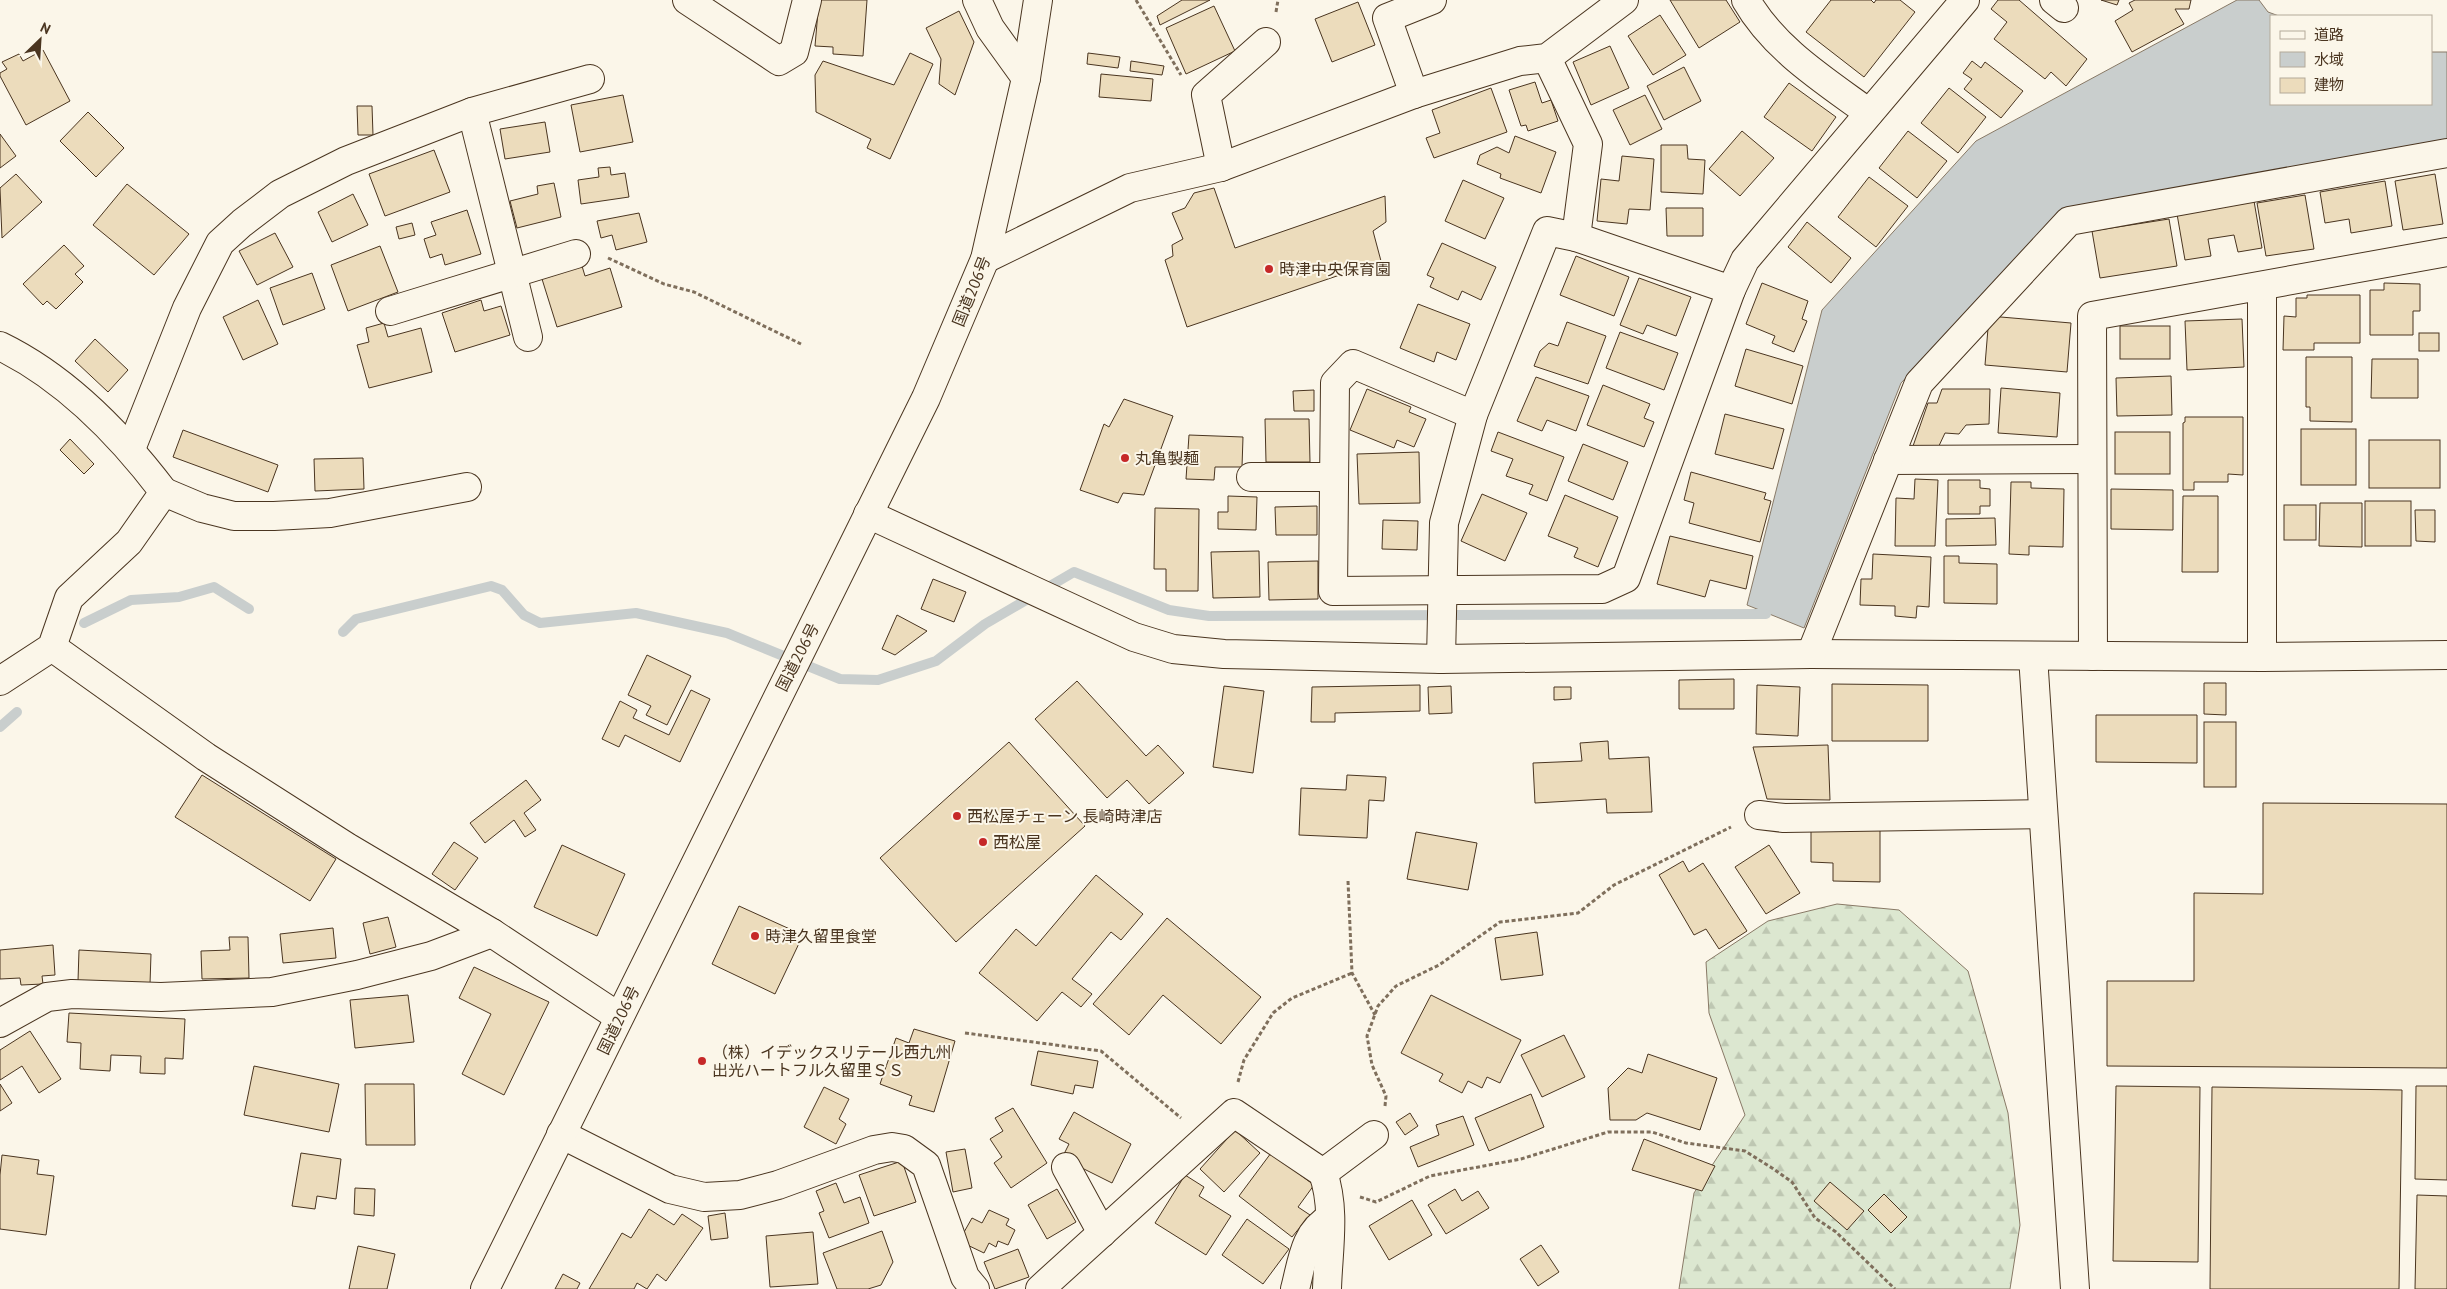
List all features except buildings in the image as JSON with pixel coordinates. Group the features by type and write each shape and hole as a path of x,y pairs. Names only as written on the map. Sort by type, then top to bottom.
{"main road":[{"path":"687,0 779,61 794,52 807,0"},
{"path":"977,0 990,28 1026,78"},
{"name":"国道206号","path":"486,1289 926,398 985,259 1026,78 1038,0"},
{"path":"1414,94 1383,9 1432,0"},
{"path":"985,259 1130,188 1221,167 1414,94 1520,61 1547,58 1624,0"},
{"path":"1746,0 1755,16 1796,59 1869,113"},
{"path":"1473,415 1353,364 1335,383 1333,591 1442,595 1602,589 1626,578 1731,290 1745,260 1965,0"},
{"path":"1221,167 1206,95 1266,42"},
{"path":"1547,58 1588,144 1576,237"},
{"path":"131,449 187,308 220,243 242,223 280,194 346,161 472,112 590,79"},
{"path":"472,112 528,337"},
{"path":"1811,654 1919,383 2069,221 2447,153"},
{"path":"1441,648 1444,523 1473,415 1546,231 1576,237 1731,290"},
{"path":"2093,656 2092,316 2262,287 2447,252"},
{"path":"390,311 576,254"},
{"path":"2262,287 2262,657"},
{"path":"0,346 28,359 60,383 131,449 164,492 202,508 234,516 330,513 467,487"},
{"path":"1888,460 2092,459"},
{"path":"1251,477 1333,477"},
{"path":"0,681 52,647 69,598 129,542 164,492"},
{"path":"868,514 1134,637 1173,649 1224,654 1441,648 2032,656 2262,657 2447,655"},
{"path":"52,647 206,758 347,847 492,933 619,1017"},
{"path":"2032,656 2075,1289"},
{"path":"1759,815 1784,818 2043,814"},
{"path":"0,1023 47,997 72,994 160,997 272,992 357,975 431,956 492,933"},
{"path":"1040,1289 1234,1113 1326,1181 1330,1218 1327,1289"},
{"path":"562,1134 670,1189 704,1196 740,1194 778,1185 874,1150 892,1147 904,1149 926,1165 965,1277 974,1289"},
{"path":"1326,1181 1374,1135"},
{"path":"1066,1167 1102,1232"},
{"path":"1295,1289 1307,1243 1318,1225 1330,1218"}],"path":[{"path":"1136,0 1187,86 1206,95"},
{"path":"576,254 606,257 664,284 694,292 801,344"},
{"path":"1374,1135 1384,1116 1386,1096 1372,1065 1368,1036 1378,1006 1396,986 1439,965 1500,922 1578,913 1614,885 1696,843 1759,815"},
{"path":"1348,881 1352,973 1375,1015"},
{"path":"1234,1113 1239,1077 1244,1060 1273,1013 1292,998 1352,973"},
{"path":"965,1033 1101,1051 1206,1139"},
{"path":"1326,1181 1376,1202 1430,1176 1521,1159 1608,1132 1652,1132 1686,1143 1745,1151 1772,1168 1792,1182 1815,1218 1836,1232 1895,1289"}],"green space":[{"path":"1837,904 1899,910 1968,971 2008,1113 2020,1225 2010,1289 1679,1289 1694,1193 1745,1115 1709,1013 1706,962 1768,921"}],"water":[{"path":"2237,0 2259,0 2268,12 2276,15 2270,15 2270,105 2432,105 2432,52 2447,52 2447,144 2064,213 1901,383 1804,628 1747,605 1822,310 1976,141"}],"waterway":[{"path":"343,632 356,619 491,586 502,590 524,615 540,623 636,613 727,633 840,679 878,680 936,661 985,624 1074,572 1169,610 1209,616 1766,614"},
{"path":"84,623 131,600 179,597 214,587 249,609"},
{"path":"0,727 17,712"}],"place":[{"name":"時津中央保育園","path":"1269,269"},
{"name":"丸亀製麺","path":"1125,458"},
{"name":"西松屋チェーン 長崎時津店","path":"957,816"},
{"name":"西松屋","path":"983,842"},
{"name":"時津久留里食堂","path":"755,936"},
{"name":"（株）イデックスリテール西九州 出光ハートフル久留里ＳＳ","path":"702,1061"}]}
